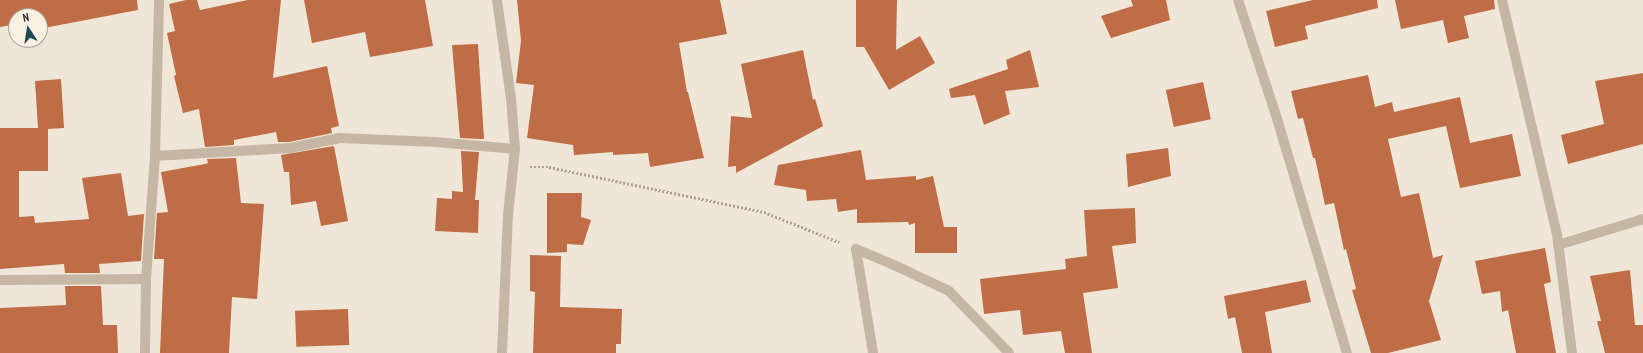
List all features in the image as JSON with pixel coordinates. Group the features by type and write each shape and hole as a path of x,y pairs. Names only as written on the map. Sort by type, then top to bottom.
{"street":[{"path":"145,353 146,280 155,156 159,0"},
{"path":"497,0 511,98 515,149 508,215 502,353"},
{"path":"1238,0 1278,122 1347,353"},
{"path":"1502,0 1558,245 1572,353"},
{"path":"155,156 290,148 340,138 436,142 515,149"},
{"path":"1558,245 1643,219"},
{"path":"856,249 873,353"},
{"path":"856,249 894,265 948,291 1009,353"},
{"path":"0,280 146,280"}],"path":[{"path":"514,167 549,167 764,212 856,249"}],"building":[{"path":"0,0 137,0 138,10 48,27 48,8 8,8 8,26 0,27"},
{"path":"186,0 197,0 200,10 248,0 281,0 273,78 327,66 339,126 331,128 332,133 289,142 278,142 276,132 234,140 234,145 205,147 199,109 183,113 174,76 176,75 167,33 175,31 169,4"},
{"path":"304,0 425,0 433,46 370,57 365,32 312,43"},
{"path":"517,0 720,0 727,34 679,43 687,92 704,158 650,167 648,153 613,155 613,152 574,155 573,145 527,138 534,85 516,83 521,41"},
{"path":"856,0 897,0 896,50 920,36 935,63 889,90 864,47 856,47"},
{"path":"1131,0 1166,0 1170,20 1111,38 1101,16 1133,6"},
{"path":"1313,0 1377,0 1378,8 1305,26 1308,39 1275,47 1266,11"},
{"path":"1395,0 1494,0 1495,9 1464,16 1469,38 1448,43 1443,20 1401,29"},
{"path":"478,44 484,139 460,138 452,45"},
{"path":"803,50 813,100 815,99 823,126 736,173 736,166 728,167 731,116 752,118 741,64"},
{"path":"1030,50 1039,87 1005,91 1010,114 984,125 975,95 951,98 949,89 1008,69 1006,60"},
{"path":"1643,73 1643,144 1568,164 1561,135 1604,124 1595,81"},
{"path":"1368,75 1375,107 1392,102 1394,112 1460,97 1470,143 1512,134 1521,176 1460,188 1446,126 1388,139 1401,197 1419,193 1433,258 1443,255 1429,301 1441,340 1388,353 1371,353 1352,290 1356,289 1346,249 1344,250 1334,203 1325,205 1315,158 1313,158 1303,118 1298,119 1291,91"},
{"path":"61,79 64,128 48,129 48,171 19,171 19,217 34,216 35,223 89,219 82,178 121,173 128,216 144,214 141,261 99,264 100,273 65,273 64,264 0,269 0,128 38,128 35,81"},
{"path":"1203,82 1211,119 1174,127 1166,90"},
{"path":"334,146 348,221 321,226 316,201 291,205 289,172 284,172 281,155"},
{"path":"1168,148 1171,176 1128,187 1126,154"},
{"path":"861,150 866,180 916,176 916,180 933,176 944,227 957,227 957,253 915,253 915,223 909,225 908,222 857,223 857,209 838,212 836,199 807,201 806,190 774,185 778,165"},
{"path":"461,151 479,152 475,200 479,200 478,233 435,231 437,198 452,199 452,191 463,192"},
{"path":"236,158 241,203 264,204 257,299 232,297 229,353 160,353 164,259 154,259 157,213 168,212 161,172 205,164 208,163 207,159"},
{"path":"547,193 582,193 581,217 591,220 583,245 567,244 567,252 547,253"},
{"path":"1135,208 1136,243 1112,246 1118,288 1083,293 1092,353 1065,353 1061,331 1023,335 1020,310 984,314 980,279 1066,269 1065,259 1087,256 1084,210"},
{"path":"1545,248 1551,282 1544,284 1556,353 1516,353 1508,310 1502,312 1500,291 1482,294 1475,261"},
{"path":"530,255 561,256 560,307 622,309 621,344 616,344 616,353 533,353 535,292 530,291"},
{"path":"1630,270 1635,325 1643,325 1643,353 1605,353 1597,321 1601,321 1590,276"},
{"path":"1306,280 1311,302 1265,312 1272,353 1242,353 1235,317 1228,319 1224,296"},
{"path":"65,286 101,286 103,325 117,325 118,353 0,353 0,308 66,305"},
{"path":"348,309 349,345 296,347 295,311"}]}
